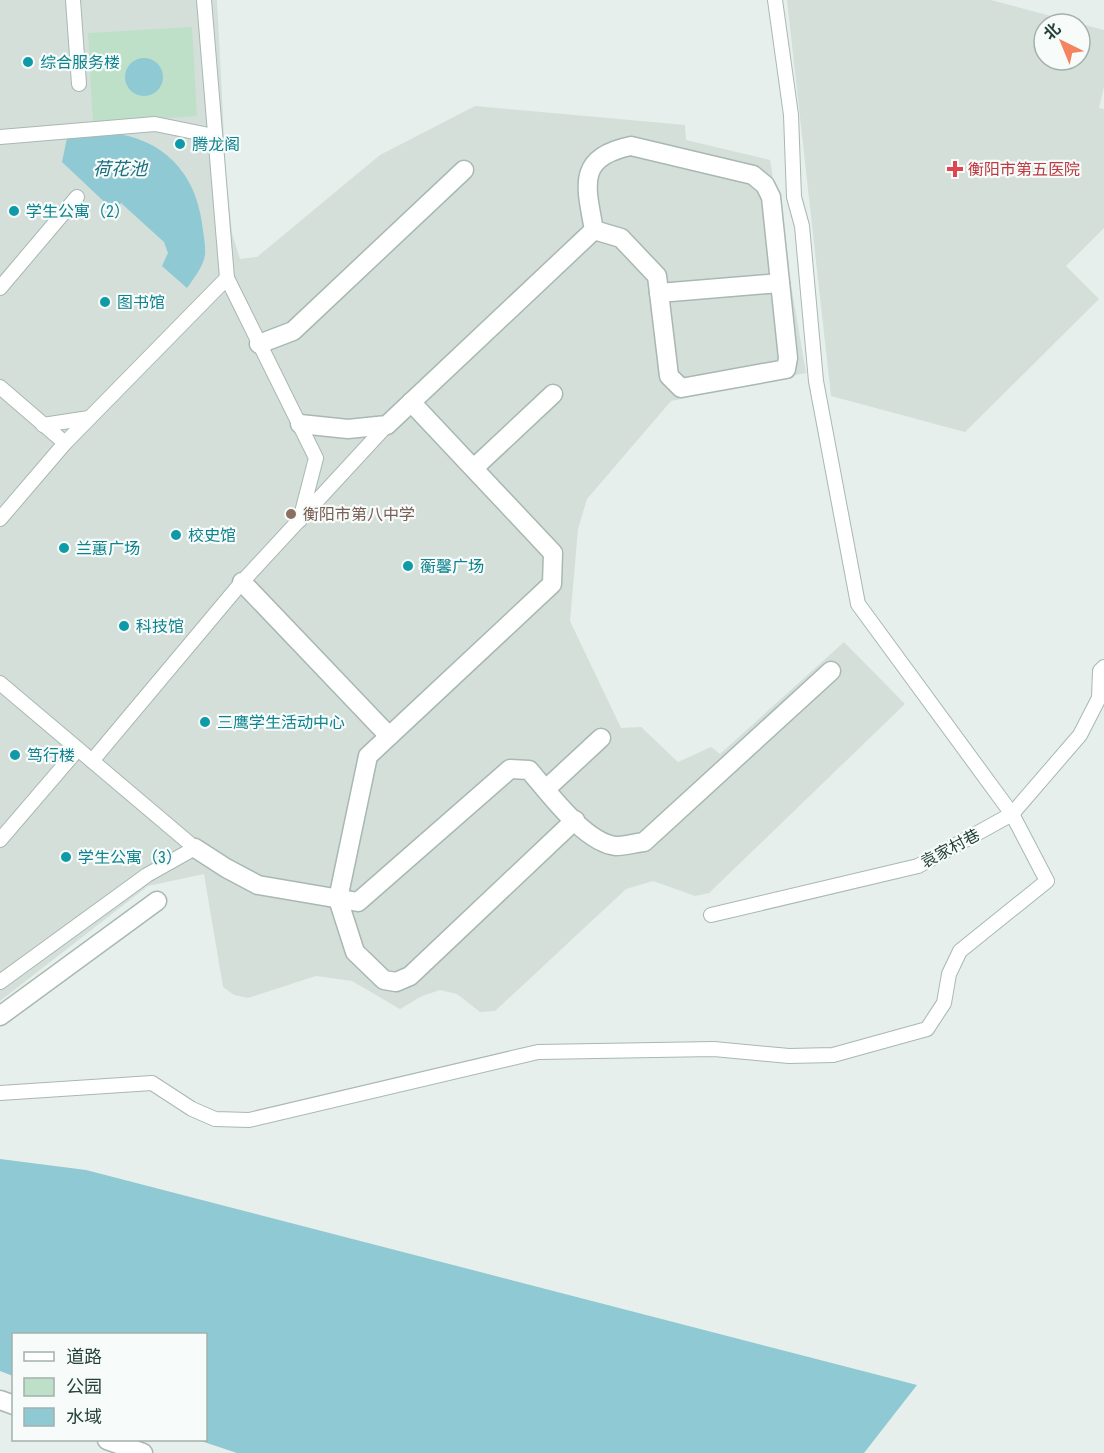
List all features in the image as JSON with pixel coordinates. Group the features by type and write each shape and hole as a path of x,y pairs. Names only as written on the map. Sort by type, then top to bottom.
{"street":[{"path":"630,146 753,175 765,185 771,197 788,358 786,369 681,388 669,376 657,276 621,238 594,230 585,184 588,171 600,158 614,149 630,146"},
{"path":"259,344 293,331 464,170"},
{"path":"300,424 348,429 387,425 594,230"},
{"path":"659,293 780,283"},
{"path":"474,468 553,394"},
{"path":"411,402 553,553 552,584 368,756 338,899 355,952 384,980 396,982 410,976 574,820"},
{"path":"242,582 389,736"},
{"path":"195,848 258,885 358,902 510,769 529,770 574,820 597,840 616,846 644,842 831,671"},
{"path":"546,789 601,738"},
{"path":"0,1016 157,901"},
{"path":"110,1441 143,1453"}],"lane":[{"path":"73,0 79,84"},
{"path":"204,0 227,278 316,458 300,520"},
{"path":"0,1093 152,1083 192,1109 215,1119 249,1120 538,1052 714,1049 789,1056 833,1055 927,1029 944,1003 949,974 960,951 1047,881 1012,814 858,604 816,381 802,226 794,197 791,115 775,0"},
{"path":"0,136 155,124 214,136"},
{"path":"0,288 77,197"},
{"path":"0,519 65,443 227,278"},
{"path":"0,387 65,443"},
{"path":"44,425 89,418"},
{"path":"92,761 242,582 387,425"},
{"name":"袁家村巷","path":"711,915 918,866 1012,814 1080,735 1099,698 1100,671 1104,667"},
{"path":"0,683 195,848 147,875 0,982"},
{"path":"0,840 78,749"}],"shaded area":[{"name":"衡阳市第八中学","path":"0,0 217,0 226,174 232,233 240,259 257,257 380,155 475,106 685,125 686,140 770,160 806,373 671,401 587,499 578,529 570,621 621,728 641,727 678,762 711,747 720,754 844,642 905,704 709,893 695,896 653,881 626,889 495,1011 480,1012 457,994 440,990 422,996 400,1009 352,981 316,976 248,998 234,995 223,987 204,874 148,886 0,1001"},
{"name":"衡阳市第五医院","path":"787,0 991,0 1036,12 1032,12 1032,72 1092,72 1092,27 1104,30 1104,87 1099,108 1104,109 1104,228 1066,266 1099,299 965,432 831,396"}],"green space":[{"path":"192,27 197,116 93,123 88,33"}],"water":[{"path":"144,58 157,64 163,77 157,90 144,96 131,90 125,77 131,64"},
{"name":"荷花池","path":"112,133 147,142 161,151 174,161 192,188 202,223 205,251 200,268 187,288 162,266 168,253 164,242 121,203 114,211 62,162 67,138"},
{"path":"0,1159 86,1170 917,1385 864,1453 237,1453 201,1441 207,1441 207,1333 12,1333 12,1376 0,1371"}],"place":[{"name":"综合服务楼","path":"28,62"},
{"name":"腾龙阁","path":"180,144"},
{"name":"衡阳市第五医院","path":"955,169"},
{"name":"学生公寓（2）","path":"14,211"},
{"name":"图书馆","path":"105,302"},
{"name":"衡阳市第八中学","path":"291,514"},
{"name":"校史馆","path":"176,535"},
{"name":"兰蕙广场","path":"64,548"},
{"name":"蘅馨广场","path":"408,566"},
{"name":"科技馆","path":"124,626"},
{"name":"三鹰学生活动中心","path":"205,722"},
{"name":"笃行楼","path":"15,755"},
{"name":"学生公寓（3）","path":"66,857"}]}
